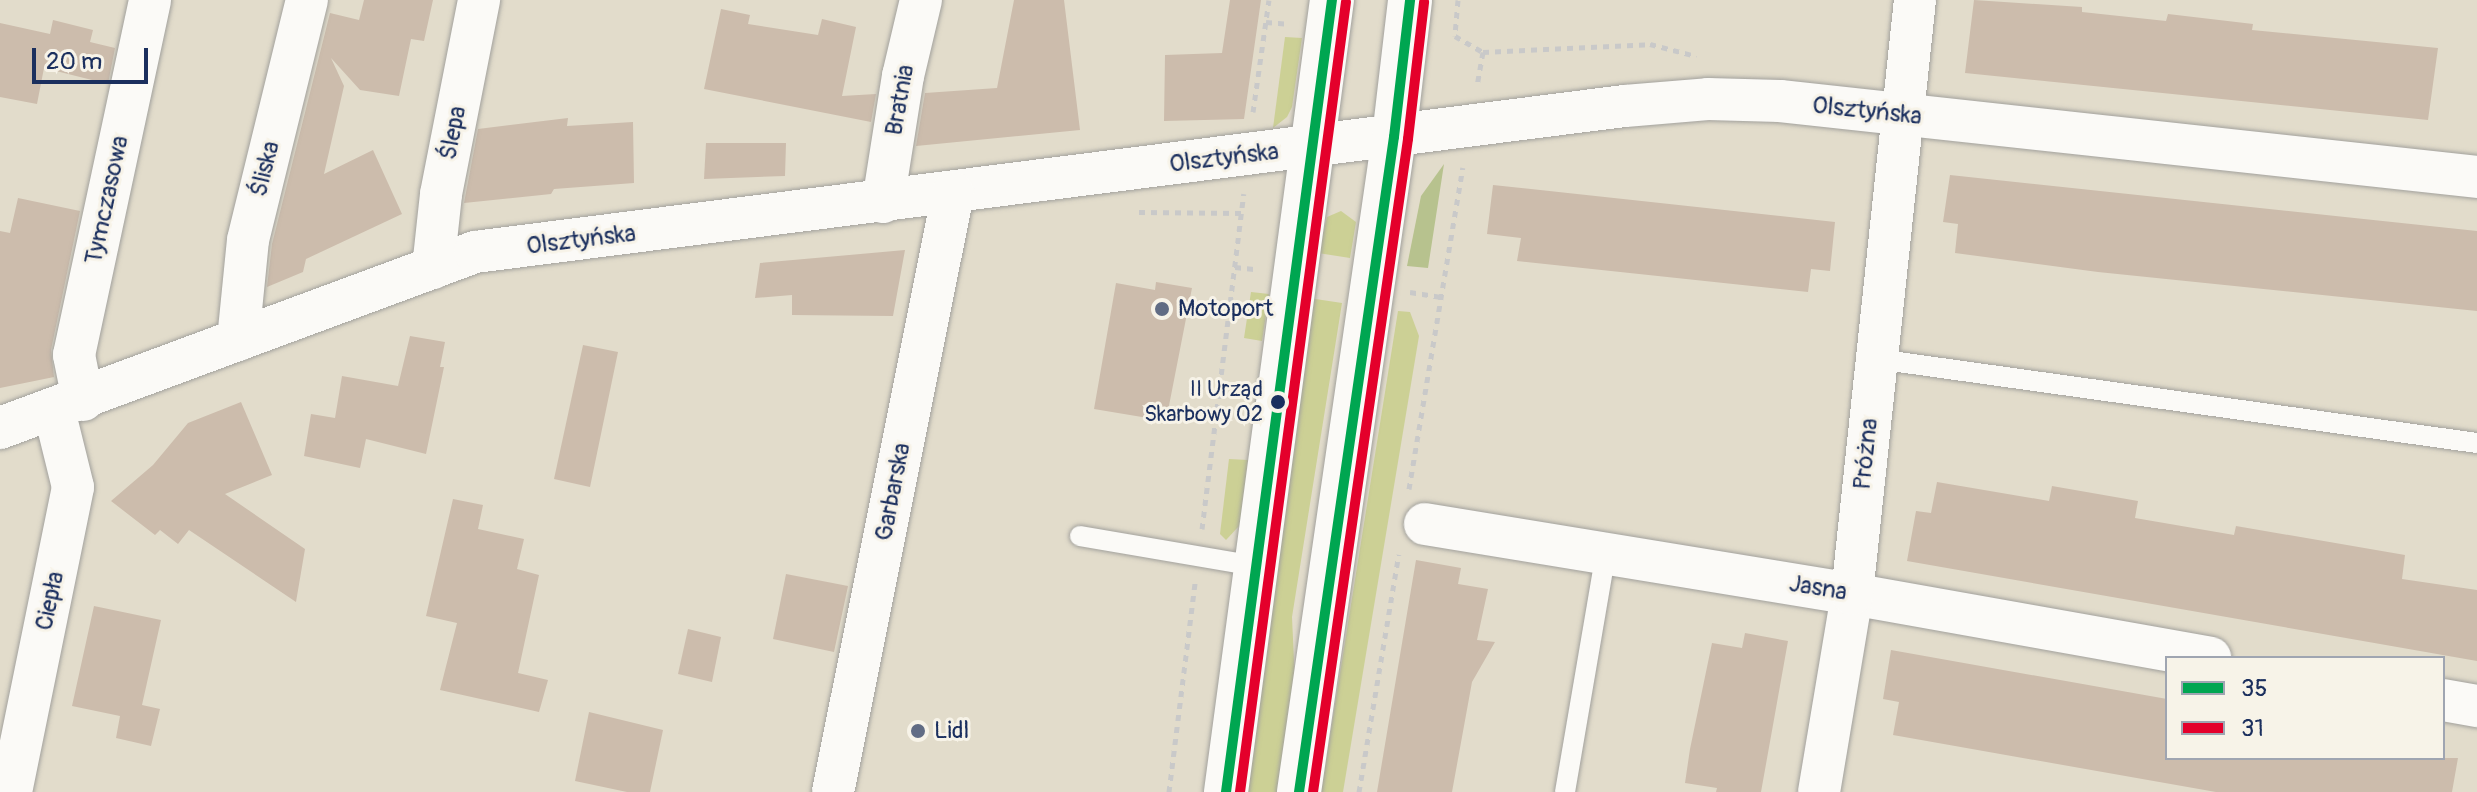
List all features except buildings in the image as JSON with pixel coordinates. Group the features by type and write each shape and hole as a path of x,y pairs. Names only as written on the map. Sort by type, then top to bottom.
{"street":[{"name":"Tymczasowa","path":"69,405 74,355 150,0"},
{"name":"Śliska","path":"238,340 248,240 307,0"},
{"name":"Ślepa","path":"433,268 441,194 479,0"},
{"name":"Bratnia","path":"883,202 903,76 921,0"},
{"path":"1226,792 1332,0"},
{"path":"1299,792 1394,137 1410,0"},
{"name":"Próżna","path":"1819,792 1852,594 1915,0"},
{"name":"Olsztyńska","path":"0,428 69,405 475,252 1625,106 1708,99 1780,101 2477,177"},
{"name":"Garbarska","path":"833,792 953,193"},
{"name":"Ciepła","path":"11,792 73,487 69,405"},
{"name":"Jasna","path":"1411,522 1852,594 2199,656"},
{"path":"2445,700 2477,706"}],"lane":[{"path":"1877,359 2477,443"},
{"path":"1080,536 1256,566"},
{"path":"1565,792 1606,553"}],"path":[{"path":"1253,116 1269,0"},
{"path":"1458,0 1455,36 1483,52 1478,81"},
{"path":"1359,792 1411,522 1440,297 1465,157"},
{"path":"1169,792 1243,206"},
{"path":"1401,291 1440,297"}],"green space":[{"path":"1285,37 1302,38 1292,107 1287,117 1273,128"},
{"path":"1444,164 1428,268 1407,266 1421,196"},
{"path":"1341,211 1356,222 1350,258 1318,253 1327,217"},
{"path":"1251,292 1269,294 1262,341 1244,338"},
{"path":"1309,298 1342,303 1292,617 1295,683 1279,792 1248,792"},
{"path":"1398,311 1410,312 1419,336 1343,792 1321,792"},
{"path":"1229,459 1248,460 1240,525 1226,540 1220,534"}],"transit line":[{"name":"35","path":"1226,792 1332,0"},
{"name":"35","path":"1299,792 1394,137 1410,0"},
{"name":"31","path":"1240,792 1346,2"},
{"name":"31","path":"1313,792 1408,139 1424,2"}],"place":[{"name":"Motoport","path":"1162,309"},
{"name":"II Urząd Skarbowy 02","path":"1278,402"},
{"name":"Lidl","path":"918,731"}]}
